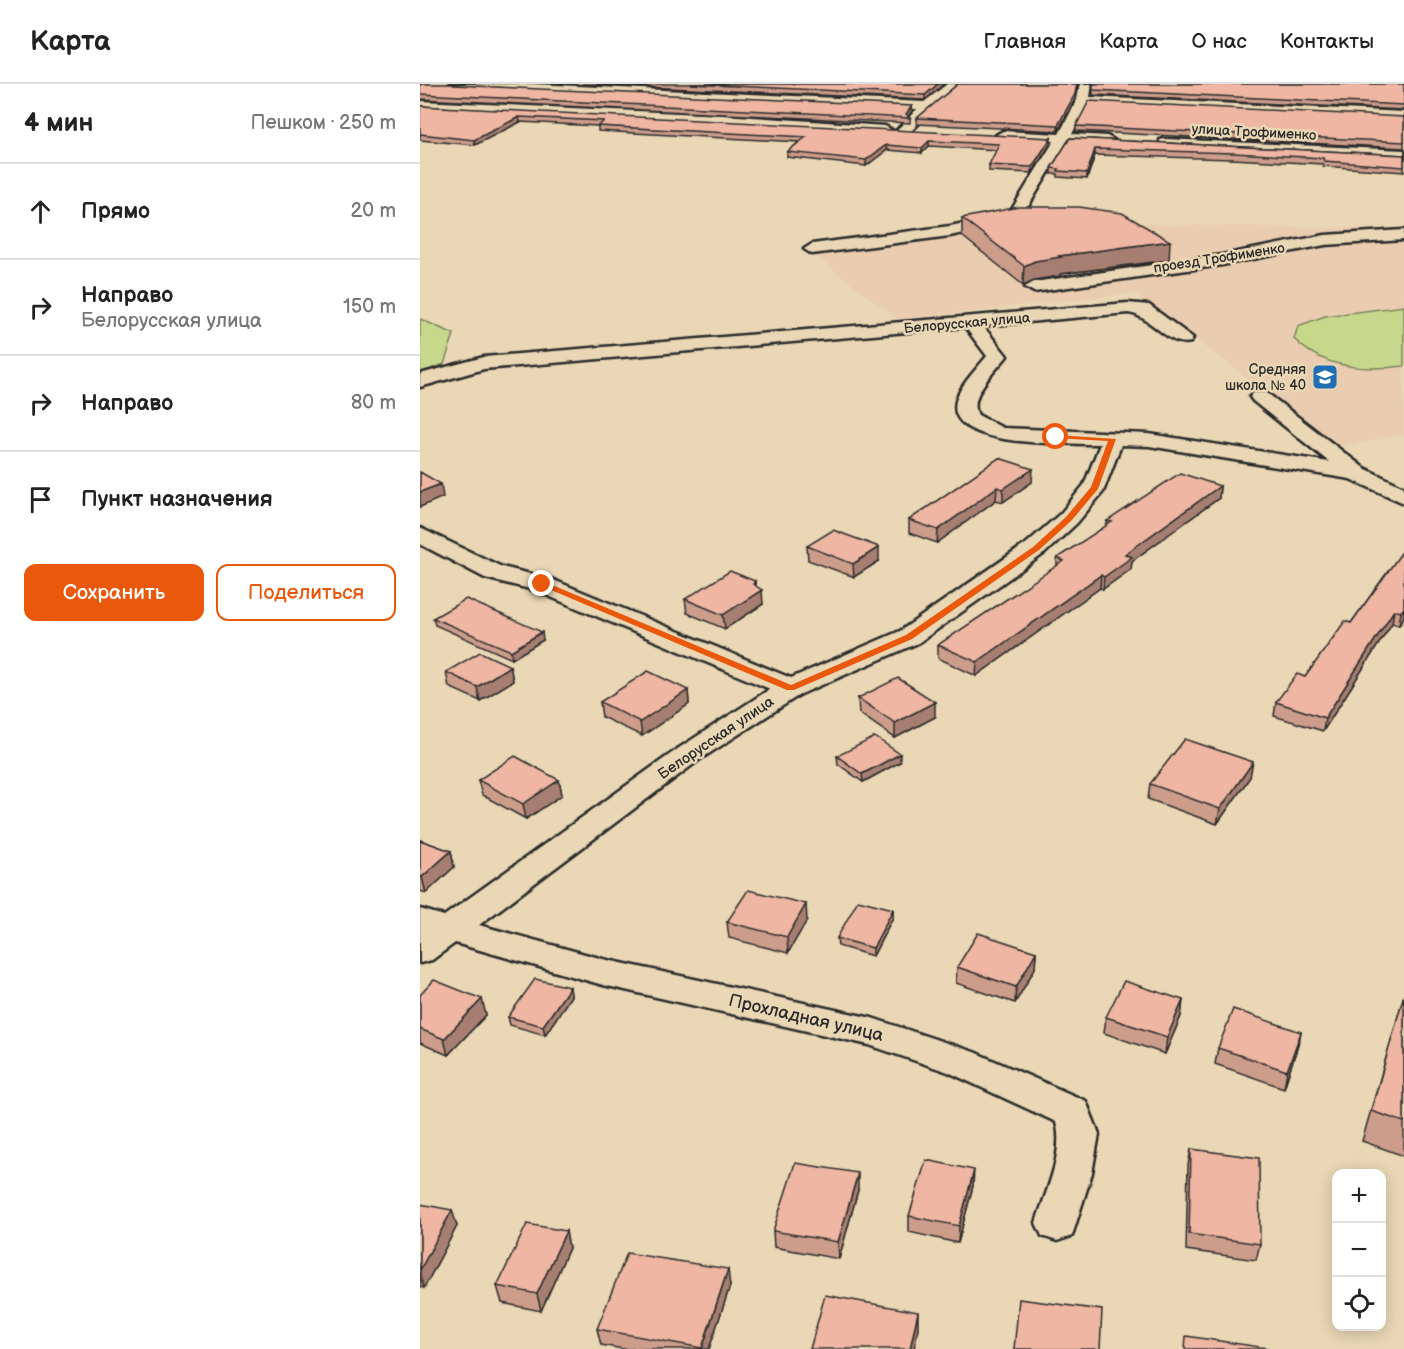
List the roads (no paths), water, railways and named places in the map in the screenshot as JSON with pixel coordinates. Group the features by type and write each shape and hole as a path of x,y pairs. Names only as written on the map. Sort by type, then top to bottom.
{"street":[{"path":"455,84 927,106"},
{"path":"903,131 927,106 954,84"},
{"path":"812,249 950,231 1015,217 1063,138 1083,100 1086,84"},
{"path":"1083,100 1404,116"},
{"path":"420,105 722,119 926,132"},
{"path":"994,135 1122,141"},
{"name":"улица Трофименко","path":"1146,142 1404,154"},
{"name":"проезд Трофименко","path":"1034,287 1221,260 1325,240 1404,235"},
{"name":"Белорусская улица","path":"420,381 441,373 484,363 1137,308 1143,309 1184,338"},
{"path":"971,323 997,356 964,400 964,411 971,422 1000,434 1149,440 1356,473"},
{"path":"1260,397 1356,473 1404,496"},
{"name":"Белорусская улица","path":"429,934 689,754 791,688 909,637 1036,548 1069,518 1095,487 1113,439"},
{"path":"420,535 494,573 542,584 791,688"},
{"name":"Прохладная улица","path":"429,934 872,1032 961,1062 1071,1112 1079,1134 1072,1173 1057,1222"}],"place":[{"name":"Средняя школа № 40","path":"1325,377"}]}
